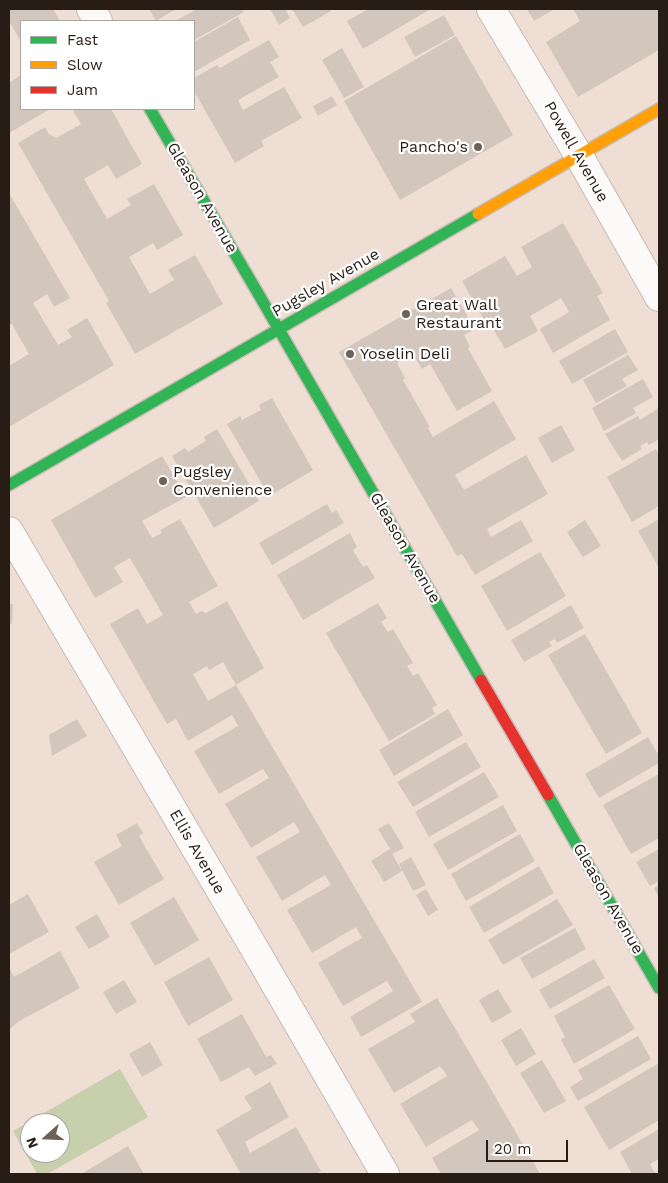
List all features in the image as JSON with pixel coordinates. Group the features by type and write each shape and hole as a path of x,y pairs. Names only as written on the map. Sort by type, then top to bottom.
{"street":[{"path":"91,9 97,20"},
{"name":"Powell Avenue","path":"491,9 580,156 659,297"},
{"name":"Pugsley Avenue","path":"9,485 659,109"},
{"name":"Gleason Avenue","path":"151,110 659,988"},
{"name":"Ellis Avenue","path":"9,530 385,1174"}],"green space":[{"path":"120,1069 148,1117 70,1161 70,1113 44,1113"},
{"path":"20,1127 20,1144 13,1131"},
{"path":"31,1163 66,1163 47,1174 37,1174"}],"building":[{"path":"9,9 53,9 59,20 20,20 20,40 9,21"},
{"path":"149,9 176,9 158,20 155,20"},
{"path":"197,9 241,9 244,12 195,39 195,20 177,20"},
{"path":"270,9 285,9 290,18 279,25"},
{"path":"292,9 330,9 331,11 303,27"},
{"path":"368,9 429,10 363,49 347,21"},
{"path":"527,9 555,9 534,21"},
{"path":"573,9 659,9 659,50 578,97 546,42 580,21"},
{"path":"444,15 455,35 415,57 404,37"},
{"path":"238,17 250,40 195,71 195,41"},
{"path":"456,36 513,135 400,200 344,101"},
{"path":"269,40 279,57 270,62 279,77 238,100 243,110 284,87 302,118 261,141 264,146 235,163 195,93 195,77 217,65 220,68"},
{"path":"342,48 364,87 344,98 322,60"},
{"path":"20,76 20,110 48,110 9,133 9,83"},
{"path":"332,96 337,105 318,116 313,106"},
{"path":"112,110 142,164 116,179 108,165 84,179 107,219 131,205 127,199 154,184 183,235 157,250 153,243 129,257 150,294 174,280 168,270 195,255 223,304 135,354 106,303 109,301 18,143 45,127 49,134 56,138 81,124 73,111"},
{"path":"9,193 70,298 54,307 47,294 33,303 58,345 72,337 67,330 87,318 114,365 9,427 9,366 29,354 12,324 9,325"},
{"path":"563,223 603,293 597,296 610,320 553,353 540,329 569,312 561,298 530,316 538,331 505,349 492,327 489,328 462,281 505,256 517,276 532,267 521,247"},
{"path":"451,288 475,329 464,335 470,347 468,348 492,391 457,411 430,364 422,369 413,354 397,363 405,378 403,380 430,427 428,428 433,437 494,401 516,439 455,475 464,490 526,455 548,494 487,529 491,537 521,520 533,541 475,575 462,554 457,556 339,352"},
{"path":"615,329 628,352 572,384 559,361"},
{"path":"628,355 638,370 622,379 627,386 596,403 583,380"},
{"path":"643,379 653,397 633,408 636,413 604,431 592,408"},
{"path":"272,398 313,470 269,496 227,424 240,416 242,420 261,410 259,405"},
{"path":"659,408 659,439 649,445 647,442 640,446 642,449 622,461 605,434 638,416 640,420"},
{"path":"561,425 575,450 552,463 538,438"},
{"path":"217,429 259,501 214,528 172,456 185,448 188,452 206,441 204,437"},
{"path":"656,449 659,455 659,506 632,522 607,477"},
{"path":"162,456 186,497 142,521 152,538 162,533 160,530 180,519 218,586 189,602 196,614 201,611 206,613 227,601 264,668 236,685 422,1002 361,1037 350,1017 393,991 387,981 343,1006 318,963 362,938 356,927 312,953 287,910 331,885 325,875 282,901 256,857 300,832 294,822 251,848 225,804 269,778 263,769 219,794 194,751 238,726 235,720 232,715 188,741 176,719 167,724 110,624 138,608 147,624 163,615 130,558 114,567 123,582 95,598 51,520","holes":["223,662 236,685 208,701 193,674 207,666 209,670"]},
{"path":"327,504 332,513 336,510 344,523 272,565 259,543"},
{"path":"659,519 659,568 638,531"},
{"path":"585,520 601,546 583,557 567,532"},
{"path":"350,533 357,547 353,550 363,567 367,565 375,578 303,620 277,575"},
{"path":"540,552 566,596 507,631 481,586"},
{"path":"378,603 387,618 381,622 388,632 393,629 413,663 407,666 413,676 418,673 437,705 432,708 435,714 389,741 326,633"},
{"path":"9,604 13,604 12,624 9,624"},
{"path":"571,605 584,628 557,643 555,639 549,642 552,646 524,662 511,640"},
{"path":"585,634 642,733 606,754 548,655"},
{"path":"448,709 463,735 394,776 379,750"},
{"path":"77,719 87,736 52,756 49,735"},
{"path":"648,737 659,756 659,763 599,798 585,774"},
{"path":"466,742 481,767 413,807 397,782"},
{"path":"484,772 499,797 429,837 415,812"},
{"path":"659,774 659,838 631,854 603,805"},
{"path":"503,805 517,831 448,870 433,844"},
{"path":"137,823 143,833 139,836 164,879 119,905 94,862 122,846 116,835"},
{"path":"389,823 404,848 392,854 402,871 384,882 371,861 390,849 378,829"},
{"path":"520,834 535,861 466,901 451,874"},
{"path":"659,849 659,881 650,886 636,862"},
{"path":"411,857 426,885 413,891 399,864"},
{"path":"539,866 554,893 484,933 469,907"},
{"path":"659,885 659,898 654,888"},
{"path":"426,889 438,910 428,916 416,895"},
{"path":"28,894 49,932 9,954 9,905"},
{"path":"174,897 199,940 155,966 130,923"},
{"path":"557,899 573,925 503,965 488,940"},
{"path":"97,914 110,937 89,949 75,927"},
{"path":"575,928 586,949 532,979 520,958"},
{"path":"60,951 80,988 18,1022 9,1030 9,967 14,977"},
{"path":"209,957 233,1000 188,1026 164,982"},
{"path":"594,959 605,978 550,1009 539,990"},
{"path":"124,980 137,1002 116,1014 103,992"},
{"path":"609,985 635,1029 574,1064 561,1040 565,1037 554,1016"},
{"path":"498,989 512,1012 492,1023 479,1000"},
{"path":"437,998 540,1174 441,1174 432,1158 479,1130 472,1120 426,1147 400,1104 447,1076 440,1066 394,1093 368,1049 415,1022 410,1014"},
{"path":"242,1014 266,1057 271,1055 277,1064 255,1076 249,1067 221,1082 197,1039"},
{"path":"521,1028 536,1054 516,1066 501,1040"},
{"path":"638,1036 651,1059 578,1101 570,1087 583,1079 578,1070"},
{"path":"150,1042 163,1065 142,1077 129,1054"},
{"path":"542,1060 566,1101 544,1113 520,1073"},
{"path":"659,1063 659,1120 609,1150 584,1107"},
{"path":"270,1082 289,1117 245,1142 250,1153 296,1127 321,1171 316,1174 241,1174 216,1130 252,1109 244,1097"},
{"path":"659,1129 659,1159 650,1164 655,1173 659,1171 659,1174 632,1174 620,1152"},
{"path":"128,1146 144,1174 81,1174"}],"traffic: fast":[{"path":"151,110 481,680"},
{"path":"9,485 478,214"},
{"path":"548,795 659,988"}],"traffic: slow":[{"path":"478,214 659,109"}],"traffic: jam":[{"path":"481,680 548,795"}],"place":[{"name":"Pancho's","path":"478,147"},
{"name":"Great Wall Restaurant","path":"406,314"},
{"name":"Yoselin Deli","path":"350,354"},
{"name":"Pugsley Convenience","path":"163,481"}]}
